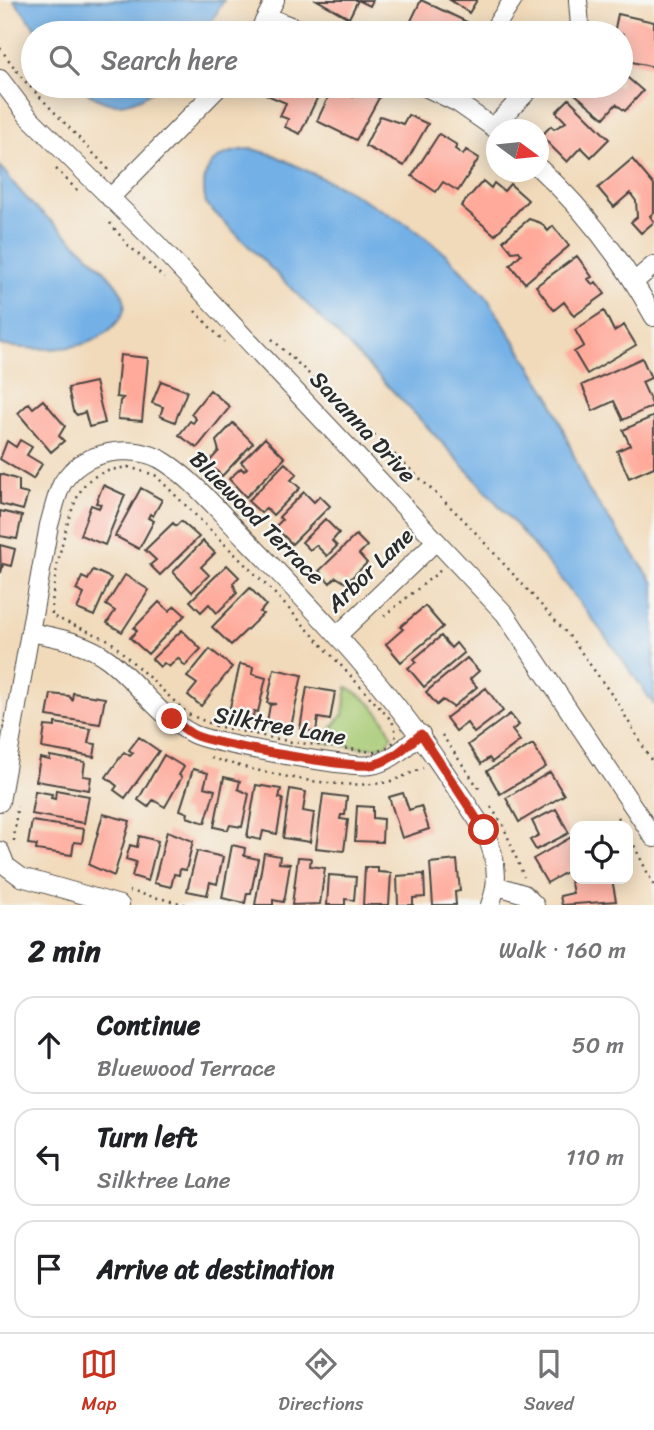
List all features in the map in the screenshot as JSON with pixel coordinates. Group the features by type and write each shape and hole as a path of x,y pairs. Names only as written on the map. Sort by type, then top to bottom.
{"street":[{"path":"499,21 513,0"},
{"path":"578,0 580,21"},
{"path":"272,8 291,21"},
{"name":"Savanna Drive","path":"0,79 28,116 117,192 505,614 654,838"},
{"path":"117,192 208,98"},
{"path":"448,98 486,121"},
{"path":"458,103 460,98"},
{"path":"504,119 522,98"},
{"path":"549,177 563,189 635,281 654,317"},
{"path":"635,281 654,265"},
{"name":"Bluewood Terrace","path":"0,802 49,525 62,484 83,462 109,452 135,453 164,461 339,634 421,734 484,830 495,859 498,886"},
{"name":"Arbor Lane","path":"339,634 436,541"},
{"name":"Silktree Lane","path":"30,632 78,642 108,659 172,719 194,735 335,762 371,765 395,756 421,734"},
{"path":"7,849 6,866 21,877 121,897"},
{"path":"490,905 498,886 524,894 535,905"}],"path":[{"path":"0,48 21,77"},
{"path":"39,98 117,192"},
{"path":"270,337 464,520 571,638 617,702 654,765"},
{"path":"128,467 155,475 392,720 397,733 396,742 389,748 375,751 292,742 216,726 188,714 108,639 52,616 51,597 74,501 88,481 107,471 128,467"},
{"path":"381,618 446,566"},
{"path":"440,734 480,790"},
{"path":"209,758 243,767 361,785 386,783 426,767"},
{"path":"7,849 18,798"},
{"path":"488,802 503,825 525,878"},
{"path":"617,815 621,821"},
{"path":"633,843 654,886"},
{"path":"121,897 188,905"}],"green space":[{"path":"347,687 369,702 384,721 392,736 386,746 363,748 321,742 343,714"}],"water":[{"path":"14,0 224,0 212,21 30,21"},
{"path":"97,98 141,98 120,104"},
{"path":"252,149 274,155 345,189 412,227 447,255 486,296 550,397 587,488 654,583 654,705 605,636 499,506 384,382 206,204 204,180 212,163 229,153"},
{"path":"0,166 30,202 85,252 120,290 125,304 120,319 94,340 54,348 0,345"}],"building":[{"path":"317,0 358,0 349,18"},
{"path":"358,0 373,0 370,6"},
{"path":"421,0 465,21 411,21"},
{"path":"450,0 477,0 469,13"},
{"path":"618,14 654,22 654,67 633,62 633,21 617,21"},
{"path":"633,82 643,91 625,111 616,104 604,118 580,98 633,98"},
{"path":"274,98 317,98 300,134 285,127 288,119 280,116 286,103"},
{"path":"328,98 379,98 356,140 317,121"},
{"path":"569,99 609,139 591,157 581,147 567,162 549,144 549,128 551,126 554,129 566,122 556,112"},
{"path":"408,115 428,124 404,166 365,146 380,116 403,124"},
{"path":"439,134 457,145 455,149 463,155 466,150 479,158 458,191 443,182 436,192 412,176"},
{"path":"632,159 654,185 654,212 650,216 654,222 641,233 631,222 637,217 636,201 630,193 614,207 598,188"},
{"path":"483,181 491,188 494,183 504,191 510,184 528,200 495,235 461,206"},
{"path":"529,219 541,223 548,231 553,226 569,246 525,283 510,265 521,254 519,251 512,252 503,241"},
{"path":"577,256 592,277 588,279 593,285 596,282 605,294 574,316 564,302 554,310 536,286"},
{"path":"604,311 614,331 624,325 636,345 587,374 574,352 584,346 575,330"},
{"path":"120,355 148,358 142,421 118,419 120,401 123,398 116,397"},
{"path":"642,358 651,378 642,382 653,406 623,420 614,401 593,411 582,385"},
{"path":"161,381 187,391 175,422 160,416 163,407 152,403"},
{"path":"95,382 105,423 89,427 85,412 77,415 73,411 68,388"},
{"path":"210,390 230,407 197,448 179,435 190,421 193,423 196,419 191,414"},
{"path":"43,400 65,426 59,436 64,441 51,452 18,413 29,403 33,408"},
{"path":"654,416 654,467 629,478 617,451 630,445 623,430"},
{"path":"233,423 253,443 222,476 208,463 219,451 216,441"},
{"path":"265,438 285,458 246,497 229,479 241,468 244,471 247,468 241,462"},
{"path":"20,440 32,447 27,455 42,464 33,479 0,459 7,441 16,447"},
{"path":"285,463 297,474 291,480 300,488 273,515 266,508 261,513 248,501"},
{"path":"0,474 19,480 19,492 28,494 23,510 0,504"},
{"path":"103,485 125,495 105,545 80,535 91,505 99,508 101,504 96,503"},
{"path":"141,488 162,500 153,516 150,514 148,518 154,521 139,549 115,536"},
{"path":"304,492 314,502 320,496 330,506 292,544 275,527 282,520 279,517"},
{"path":"0,511 22,516 17,539 0,536"},
{"path":"325,519 339,533 332,541 337,546 327,556 316,545 310,550 302,542"},
{"path":"181,521 199,537 160,575 150,565 156,560 145,550 173,523 176,526"},
{"path":"356,535 367,546 359,554 367,563 346,583 336,577 330,583 319,571"},
{"path":"203,541 215,553 201,567 209,575 192,592 173,572"},
{"path":"0,545 15,549 11,566 3,564 1,573"},
{"path":"227,565 239,577 233,583 237,593 217,613 209,604 201,612 190,601"},
{"path":"93,570 111,578 94,616 77,609 84,594 76,590 82,577 88,580"},
{"path":"125,575 149,590 122,632 107,623 115,611 106,605"},
{"path":"250,588 266,605 260,612 263,614 231,645 212,627"},
{"path":"159,602 169,611 175,606 185,615 148,654 130,638 137,631 134,628"},
{"path":"425,606 443,627 401,662 386,644 403,629 400,627"},
{"path":"182,630 201,649 185,666 178,658 169,667 164,663 160,667 152,659"},
{"path":"441,636 451,648 456,643 464,653 424,687 408,668 416,662 414,659"},
{"path":"210,649 232,667 201,706 188,695 197,684 187,677"},
{"path":"467,658 479,671 470,679 477,687 453,707 443,700 437,705 426,692"},
{"path":"240,664 253,667 252,674 266,678 258,712 254,711 252,721 228,716"},
{"path":"274,669 302,675 291,727 278,724 278,729 266,727 270,705 276,704 267,703"},
{"path":"307,687 335,692 330,720 318,718 316,732 300,729"},
{"path":"486,688 503,711 474,733 467,723 456,731 446,718"},
{"path":"73,693 105,698 100,724 47,716 51,694 69,696 72,700"},
{"path":"510,714 519,725 512,730 520,741 492,762 489,758 481,764 468,745"},
{"path":"55,723 91,729 88,743 96,744 94,757 42,748 45,726 55,727"},
{"path":"139,737 159,751 125,798 114,790 117,786 106,777 124,752 130,756 133,753 129,750"},
{"path":"533,744 546,767 500,794 487,771"},
{"path":"164,755 184,767 179,775 182,777 165,807 153,800 148,807 138,800"},
{"path":"50,756 85,762 83,776 91,777 89,790 36,781 40,758 50,760"},
{"path":"193,769 208,773 204,787 215,790 205,823 187,817 188,813 180,810"},
{"path":"550,772 564,795 519,822 506,798"},
{"path":"224,777 240,781 238,789 249,794 242,827 230,825 228,830 214,827"},
{"path":"256,785 281,789 279,798 283,799 277,834 263,831 261,840 247,837"},
{"path":"290,789 306,792 303,811 314,813 310,842 283,838"},
{"path":"56,790 89,796 84,823 31,814 35,791 52,794 51,798 55,799"},
{"path":"403,793 409,810 421,806 429,829 402,838 389,797"},
{"path":"323,794 347,797 345,815 341,815 340,819 348,820 344,851 316,848"},
{"path":"357,806 373,807 373,818 383,819 382,842 355,841"},
{"path":"556,809 569,833 536,850 530,840 539,835 532,821"},
{"path":"103,814 130,821 114,876 89,865"},
{"path":"32,821 84,829 82,843 74,842 72,855 36,850 37,845 28,844"},
{"path":"167,831 193,841 186,870 180,869 179,875 174,874 171,887 154,883"},
{"path":"139,836 158,841 148,881 132,876 136,862 126,859 130,845 137,847"},
{"path":"570,838 570,870 547,883 533,859"},
{"path":"232,845 245,848 244,856 258,859 251,893 247,893 245,903 222,898"},
{"path":"197,851 223,857 217,884 210,882 207,895 187,891"},
{"path":"264,853 280,856 279,863 290,864 285,897 283,902 273,900 273,905 255,905"},
{"path":"298,857 311,858 310,866 325,868 320,904 292,905"},
{"path":"457,860 460,891 455,892 456,905 433,905 430,863"},
{"path":"365,867 378,867 378,872 391,873 389,905 363,905"},
{"path":"424,874 425,897 413,898 413,905 398,905 397,876"},
{"path":"329,875 356,877 354,900 345,899 345,905 327,905"},
{"path":"571,884 613,884 616,901 562,905 560,896 573,893"}],"route":[{"path":"172,719 194,735 219,741 335,762 371,765 395,756 421,734 484,830"}]}
